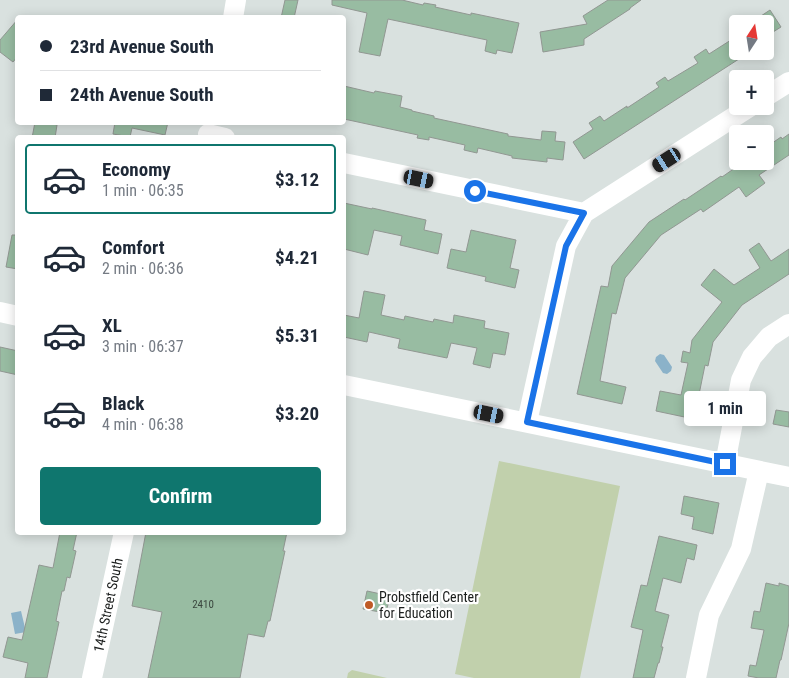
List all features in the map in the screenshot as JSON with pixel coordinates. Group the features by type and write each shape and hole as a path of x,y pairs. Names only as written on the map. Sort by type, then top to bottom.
{"street":[{"path":"234,15 236,0"},
{"path":"774,91 789,82"},
{"path":"527,422 566,246 584,213 737,115"},
{"path":"346,163 584,213"},
{"path":"0,312 15,315"},
{"path":"725,464 741,380 752,357 769,337 789,324"},
{"path":"346,385 789,477"},
{"path":"696,678 709,615 741,549 759,471"},
{"name":"14th Street South","path":"92,678 123,535"}],"green space":[{"path":"499,461 620,486 580,678 474,678 455,674"},
{"path":"352,670 387,678 347,678 348,673"}],"water":[{"path":"660,354 664,355 672,367 671,371 667,374 663,373 655,361 656,357"},
{"path":"21,611 26,632 15,634 11,613"}],"building":[{"path":"285,0 298,0 295,15 282,15"},
{"path":"332,0 402,0 423,5 424,3 436,5 435,7 471,15 471,13 519,23 512,53 497,50 496,54 485,51 487,40 388,19 380,56 359,52 367,13 332,5"},
{"path":"608,0 641,0 584,39 584,45 543,52 540,32 587,24 583,16"},
{"path":"770,10 773,15 762,15"},
{"path":"774,16 781,27 774,31"},
{"path":"15,22 15,60 13,62 0,52 0,40"},
{"path":"729,41 729,60 737,60 584,159 573,142 593,129 589,123 600,116 604,121 627,106 627,108 659,87 656,83 665,77 668,81 698,63 694,57 706,49 709,54"},
{"path":"346,86 374,93 375,91 402,96 400,107 434,116 434,118 508,134 508,136 541,140 542,131 556,132 555,141 565,142 563,160 547,158 547,162 512,158 512,156 478,148 477,153 464,150 465,145 429,137 429,140 417,138 418,135 346,119"},
{"path":"34,125 57,125 55,135 33,135"},
{"path":"114,125 167,125 165,135 132,128 130,135 113,134"},
{"path":"789,134 789,155 774,165 774,142 781,137 782,139"},
{"path":"732,170 766,170 759,175 765,183 746,197 739,187 703,212 701,209 661,235 625,278 616,314 612,313 600,381 626,387 622,404 577,394 601,286 608,287 612,266 649,222"},
{"path":"346,203 426,220 424,230 442,234 438,254 400,245 402,236 374,230 368,255 346,250"},
{"path":"471,230 516,240 510,268 519,270 515,288 485,281 486,277 447,268 451,249 466,252"},
{"path":"12,235 15,235 15,268 6,267"},
{"path":"759,243 771,261 789,249 789,274 742,305 713,342 708,366 705,365 694,419 656,411 660,391 681,395 688,363 681,362 683,351 690,353 692,340 722,302 701,285 714,269 734,285 760,268 749,250"},
{"path":"364,291 385,295 381,315 404,320 405,316 433,322 434,319 453,323 454,315 485,321 484,328 509,333 505,355 493,353 490,368 473,364 477,348 451,343 447,358 398,348 400,339 369,332 367,342 346,337 346,315 359,318"},
{"path":"0,347 15,350 15,374 0,371"},
{"path":"776,410 789,412 789,427 773,424"},
{"path":"684,496 719,503 713,534 692,529 694,517 681,514"},
{"path":"59,535 76,535 73,550 76,551 70,578 67,577 64,591 62,591 56,621 59,622 47,678 25,678 28,663 3,657 8,637 22,640 39,565 53,568"},
{"path":"145,535 286,535 283,551 285,551 270,621 268,621 264,637 248,634 240,678 148,678 162,612 132,606"},
{"path":"659,536 697,545 694,560 687,558 681,583 663,578 655,611 669,615 661,647 663,647 654,678 633,678 643,630 631,627 641,585 647,586"},
{"path":"766,583 779,586 779,583 789,586 789,623 776,678 748,676 750,665 756,666 764,630 751,628 754,611 760,612"},
{"path":"367,591 390,596 386,613 363,609"}],"place":[{"name":"Probstfield Center for Education","path":"369,605"}],"route":[{"path":"475,191 584,213 566,246 527,422 725,464"}]}
